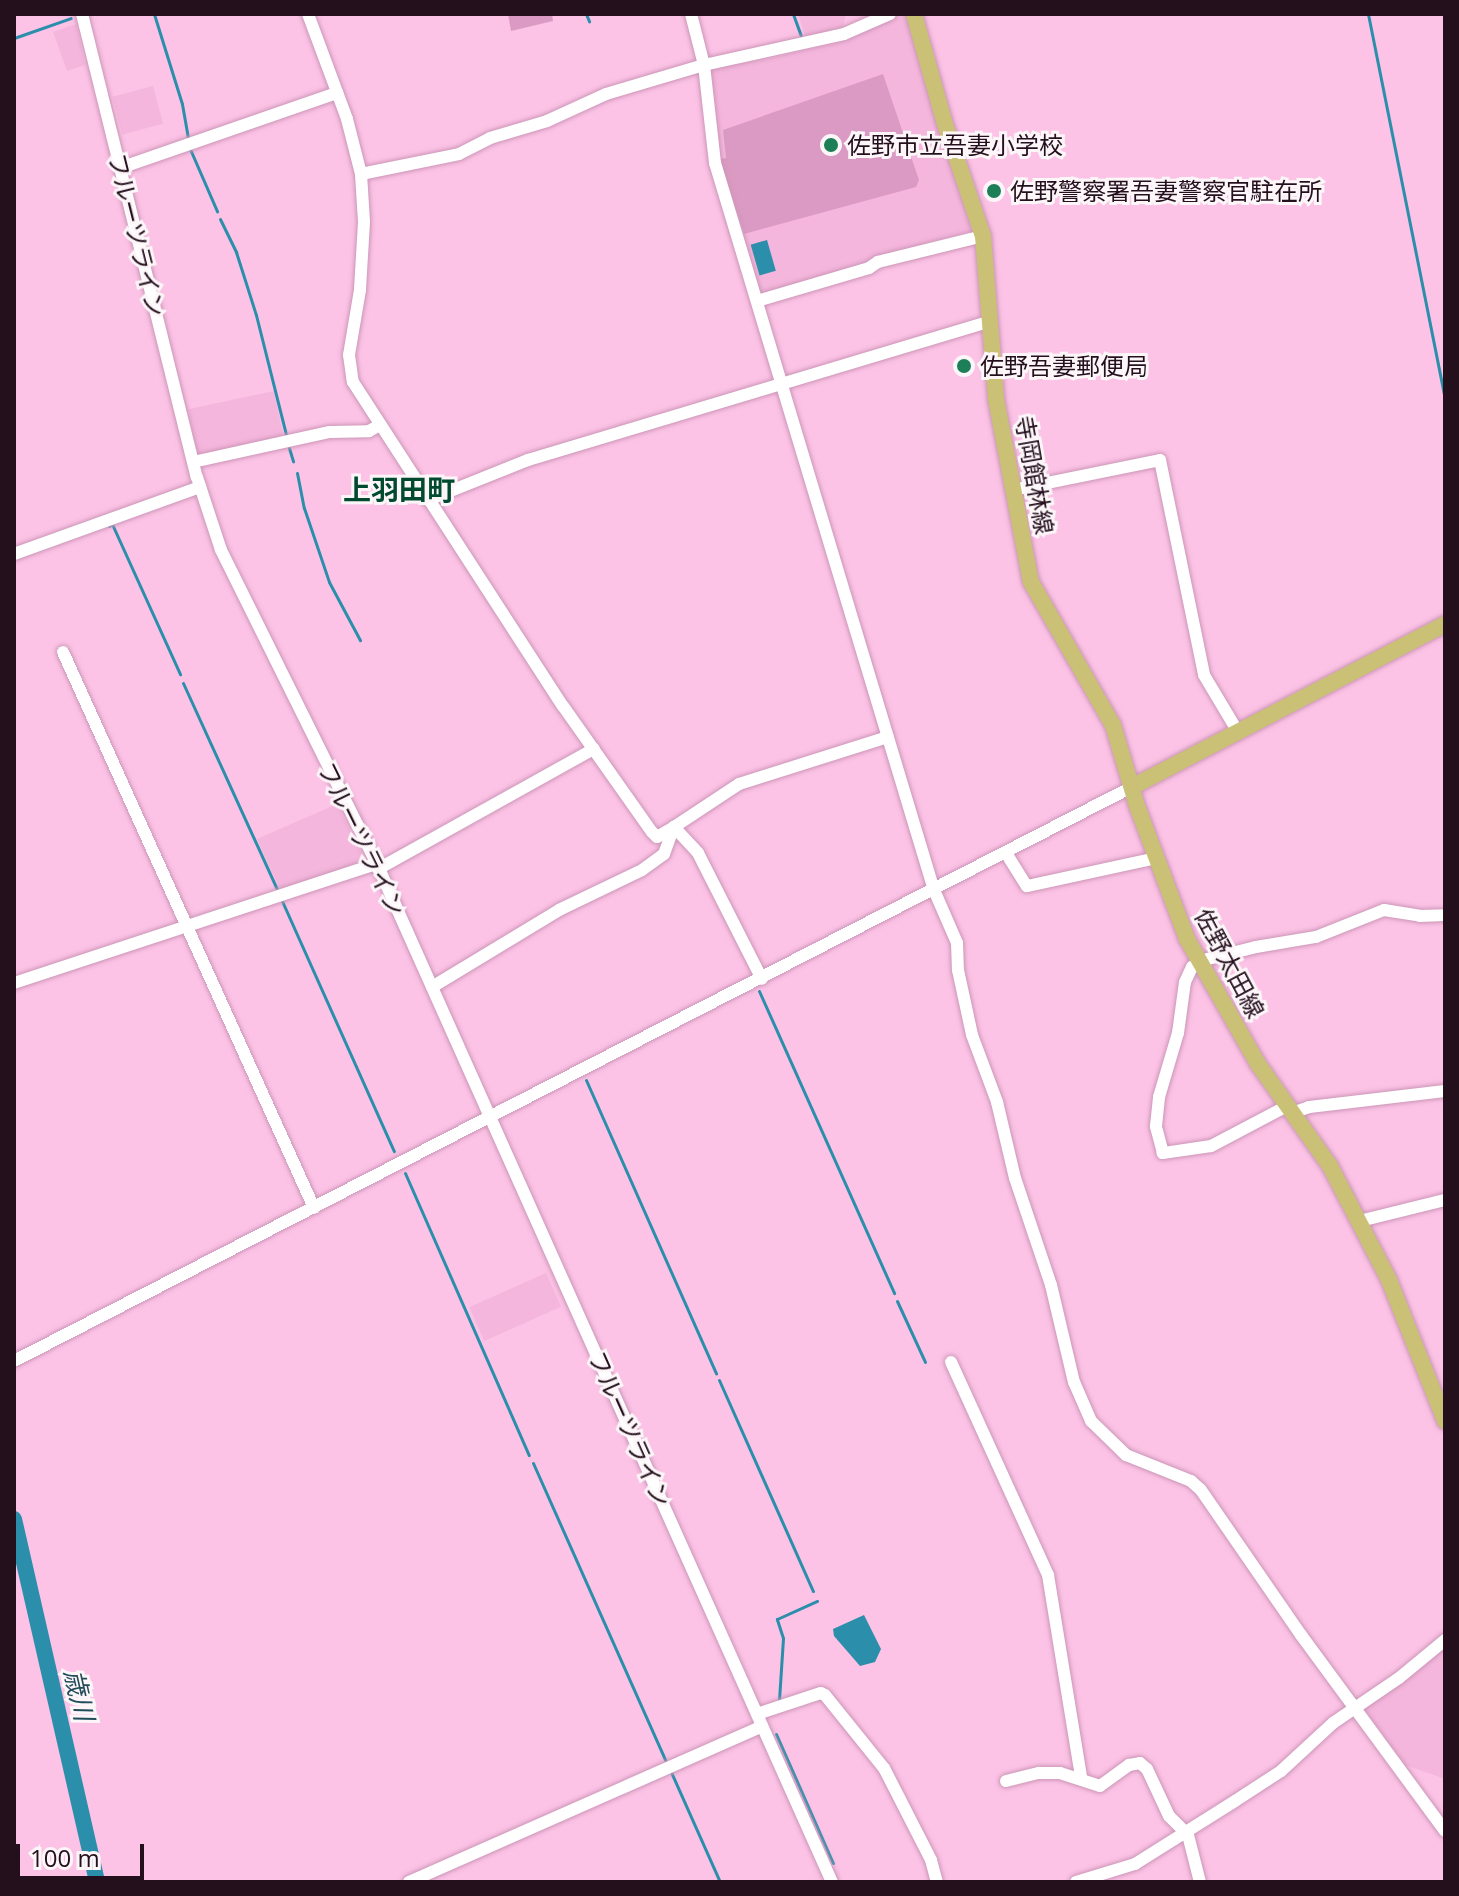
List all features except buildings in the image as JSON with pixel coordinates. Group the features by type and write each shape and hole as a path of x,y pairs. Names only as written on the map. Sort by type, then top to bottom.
{"main road":[{"name":"寺岡館林線","path":"914,14 944,121 983,236 996,399 1031,582 1109,715 1132,787"},
{"path":"1132,787 1445,624"},
{"name":"佐野太田線","path":"1132,787 1187,939 1258,1064 1330,1166 1360,1221 1389,1280 1445,1421"}],"street":[{"name":"フルーツライン","path":"82,14 193,462 238,589 378,866 832,1882"},
{"path":"308,14 337,93 361,174 364,222 360,290 349,365 353,382 594,749 657,837 739,784 888,737"},
{"path":"691,14 704,65 715,163 934,890 957,943 958,970 972,1035 997,1102 1015,1178 1051,1285 1074,1382 1091,1421 1126,1455 1196,1484 1301,1635 1445,1831"},
{"path":"361,174 459,154 490,138 547,121 606,94 704,65 844,34 890,14"},
{"path":"120,168 337,93"},
{"path":"757,301 869,268 878,262 983,236"},
{"path":"428,500 528,460 989,322"},
{"path":"193,462 330,432 369,431 380,425"},
{"path":"1013,490 1160,460 1204,675 1238,732"},
{"path":"14,554 200,487"},
{"path":"63,652 314,1208"},
{"path":"14,983 378,866 594,749"},
{"path":"14,1361 1132,787"},
{"path":"674,827 698,853 762,979"},
{"path":"432,987 563,908 642,870 664,854 674,827"},
{"path":"1006,853 1027,886 1157,858"},
{"path":"1445,915 1420,916 1384,910 1316,937 1199,962 1185,982 1178,1033 1159,1097 1156,1126 1163,1153 1211,1146 1289,1110 1445,1091"},
{"path":"1360,1221 1445,1200"},
{"path":"951,1362 1048,1575 1081,1777"},
{"path":"1076,1882 1135,1864 1281,1771 1325,1730 1445,1640"},
{"path":"409,1882 821,1693 884,1768 931,1860 937,1882"},
{"path":"1006,1781 1039,1773 1081,1777 1100,1786 1129,1765 1140,1763 1147,1769 1169,1816 1185,1832 1200,1882"}],"shaded area":[{"path":"508,14 552,14 553,21 511,31"},
{"path":"798,14 846,14 842,32 806,39"},
{"name":"佐野市立吾妻小学校","path":"896,14 905,14 972,231 872,258 865,265 761,296 718,160 708,72 711,68 841,42"},
{"path":"76,24 85,65 67,71 53,32"},
{"path":"883,74 919,180 916,187 744,234 720,159 726,158 723,130"},
{"path":"153,86 163,124 123,135 112,97"},
{"path":"274,391 284,439 198,457 188,409"},
{"path":"337,804 367,864 281,892 257,839"},
{"path":"546,1273 561,1307 484,1341 469,1307"},
{"path":"1445,1644 1445,1779 1405,1765 1365,1710 1365,1705"}],"water":[{"path":"767,240 776,271 759,275 751,245"},
{"path":"864,1615 881,1649 875,1662 860,1666 834,1636 833,1629"}],"waterway":[{"path":"154,14 182,104 188,139"},
{"path":"586,14 589,21"},
{"path":"793,14 801,36"},
{"path":"1368,14 1445,400"},
{"path":"14,38 71,18"},
{"path":"190,149 217,211"},
{"path":"220,219 236,252 256,315 286,434"},
{"path":"289,448 293,461"},
{"path":"297,473 304,508 329,582 360,640"},
{"path":"109,526 112,524 180,674"},
{"path":"183,683 278,891"},
{"path":"282,901 394,1151"},
{"path":"759,991 894,1293"},
{"path":"586,1080 716,1373"},
{"path":"405,1173 529,1455"},
{"path":"897,1301 925,1362"},
{"path":"719,1380 813,1591"},
{"path":"533,1463 665,1760"},
{"name":"歳川","path":"14,1519 97,1882"},
{"path":"779,1700 783,1638 777,1619 817,1601"},
{"path":"776,1734 833,1863"},
{"path":"671,1772 720,1882"}],"place":[{"name":"佐野市立吾妻小学校","path":"831,145"},
{"name":"佐野警察署吾妻警察官駐在所","path":"994,191"},
{"name":"佐野吾妻郵便局","path":"964,366"}],"district":[{"name":"上羽田町","path":"399,489"}]}
